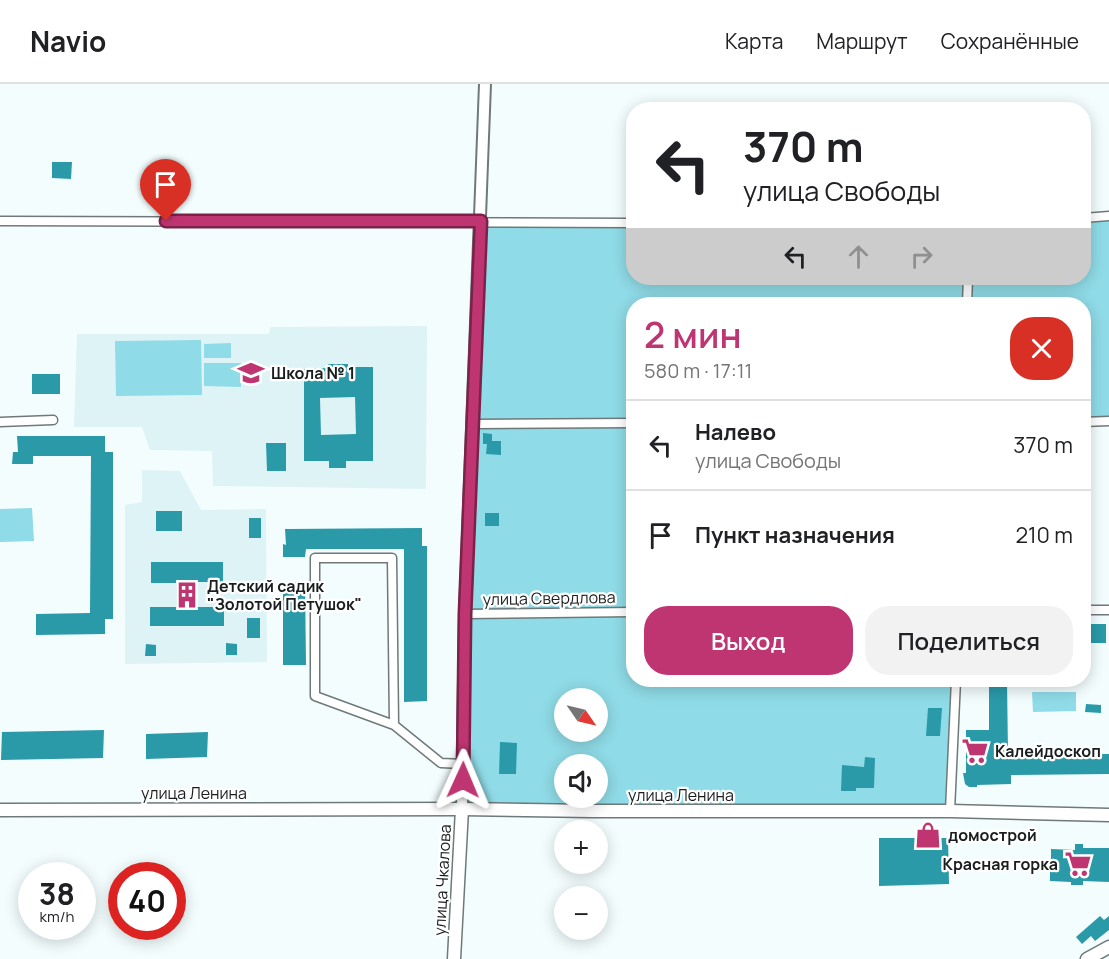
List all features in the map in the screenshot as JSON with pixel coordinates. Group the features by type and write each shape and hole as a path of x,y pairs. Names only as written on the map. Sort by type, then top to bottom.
{"main road":[{"name":"улица Чкалова","path":"454,959 462,809"},
{"name":"улица Ленина","path":"0,810 950,811 1109,815"},
{"path":"1087,959 1109,947"}],"street":[{"name":"улица Чкалова","path":"462,809 465,614 474,424 485,84"},
{"path":"1091,217 1109,216"},
{"path":"0,221 626,223"},
{"path":"0,422 53,420"},
{"path":"1091,422 1109,422"},
{"path":"474,424 626,423"},
{"path":"394,725 392,558 315,558 315,696 394,725 441,763 463,764"},
{"path":"1091,610 1109,610"},
{"name":"улица Свердлова","path":"465,614 626,612"},
{"path":"950,811 956,687"}],"shaded area":[{"path":"1109,219 1109,421 1091,422 1091,297 626,297 626,687 956,687 950,811 462,809 481,221 626,223 626,285 1091,285 1091,220"},
{"name":"Школа № 1","path":"427,326 426,489 213,486 212,451 150,450 142,427 74,427 77,334 269,334 270,327"},
{"path":"201,340 202,395 116,396 115,341"},
{"path":"231,343 231,358 204,358 204,344"},
{"path":"204,363 241,363 241,387 204,386"},
{"path":"142,470 180,471 201,510 266,509 267,662 125,664 125,505 142,502"},
{"path":"32,508 34,541 0,542 0,509"},
{"path":"1032,692 1076,692 1076,711 1033,712"}],"building":[{"path":"52,162 72,162 71,179 52,178"},
{"path":"328,364 373,367 373,461 346,461 346,468 329,468 329,461 304,461 304,369 328,368","holes":["355,397 356,434 321,435 320,398"]},
{"path":"32,374 60,374 60,394 32,394"},
{"path":"483,433 492,434 492,441 501,441 501,455 486,454 487,444 483,444"},
{"path":"17,436 105,436 105,452 113,452 113,619 105,619 105,634 36,635 36,614 90,613 91,456 33,456 33,464 12,464 13,452 18,452"},
{"path":"266,443 286,443 286,471 267,471"},
{"path":"156,511 182,511 182,531 156,531"},
{"path":"485,513 499,513 499,526 485,526"},
{"path":"249,518 261,518 261,538 249,538"},
{"path":"422,528 422,546 427,546 427,701 404,702 404,549 306,549 305,557 283,557 283,544 286,545 285,529"},
{"name":"Детский садик \"Золотой Петушок\"","path":"151,562 223,562 223,582 197,582 197,607 224,607 224,626 150,626 150,607 176,607 176,583 151,583"},
{"path":"305,582 306,665 283,665 283,583"},
{"path":"247,618 260,618 260,638 247,638"},
{"path":"1091,624 1106,624 1106,643 1091,643"},
{"path":"226,643 237,644 237,655 226,655"},
{"path":"146,644 156,645 156,656 145,656"},
{"path":"989,687 1007,687 1008,754 1109,754 1109,774 1011,775 1011,784 969,787 965,784 963,773 966,773 966,730 989,730"},
{"path":"1086,704 1101,705 1101,713 1085,712"},
{"path":"928,708 942,708 940,736 926,736"},
{"path":"104,730 103,758 1,760 2,732"},
{"path":"208,732 207,757 146,759 146,734"},
{"path":"500,742 517,743 516,774 499,774"},
{"path":"865,757 875,758 874,788 841,791 842,765 864,767"},
{"path":"879,838 948,838 949,884 879,886"},
{"name":"Красная горка","path":"1075,844 1083,844 1083,848 1109,848 1109,882 1083,881 1083,885 1071,885 1071,882 1050,881 1047,859 1051,859 1051,849 1075,850"},
{"path":"1100,916 1104,920 1109,916 1109,930 1095,941 1091,936 1082,944 1076,937"}],"place":[{"name":"Школа № 1","path":"251,373"},
{"name":"Детский садик \"Золотой Петушок\"","path":"187,595"},
{"name":"Калейдоскоп","path":"975,751"},
{"name":"домострой","path":"928,835"},
{"name":"Красная горка","path":"1078,864"}],"route":[{"path":"166,221 481,221 465,614 463,780"}]}
